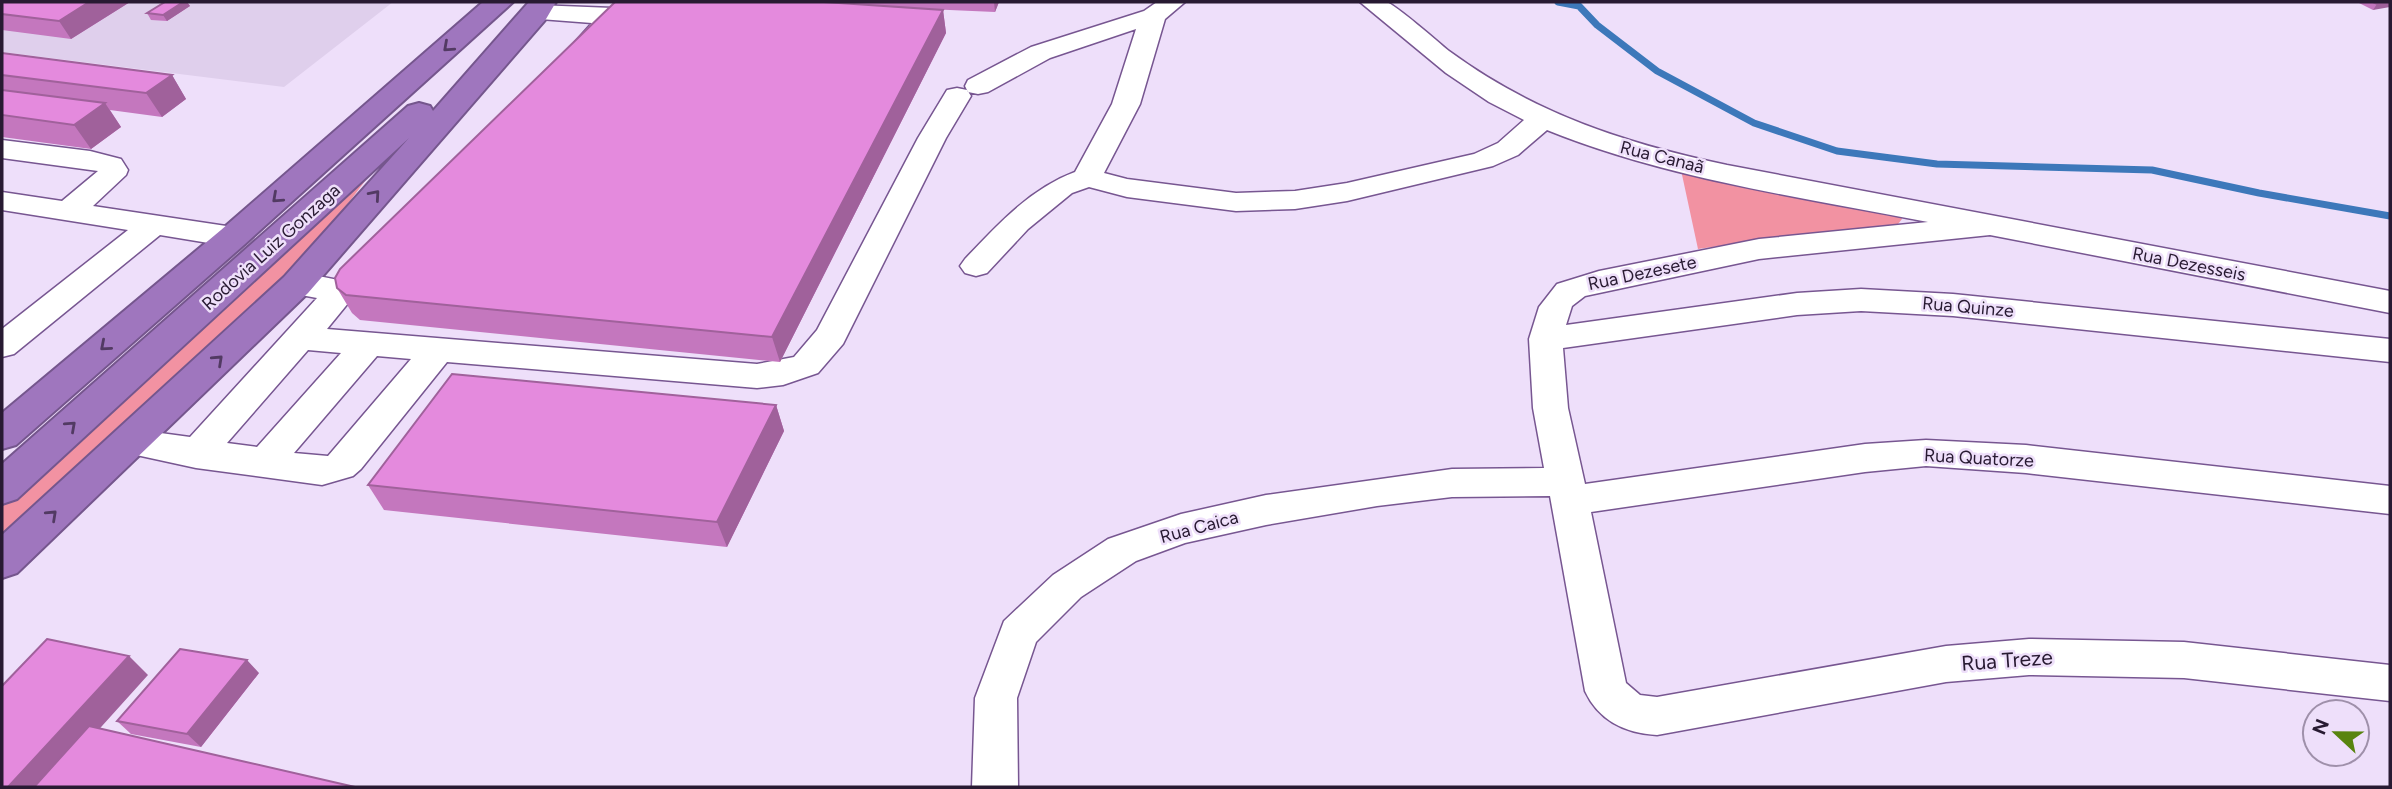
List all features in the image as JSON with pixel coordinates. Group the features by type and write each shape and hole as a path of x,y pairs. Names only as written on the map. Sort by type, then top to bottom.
{"highway":[{"name":"Rodovia Luiz Gonzaga","path":"4,431 233,237 499,2"},
{"name":"Rodovia Luiz Gonzaga","path":"2,488 538,6"},
{"path":"2,561 296,285 538,6"}],"street":[{"name":"Rua Canaã","path":"1372,2 1482,86 1543,120 1637,153 1987,226"},
{"path":"538,6 613,16 565,65"},
{"path":"1087,178 1126,104 1163,9"},
{"path":"301,338 757,376 783,373 806,365 831,336 967,91 1034,53 1163,9"},
{"path":"976,266 1017,222 1062,187 1087,178 1127,188 1236,202 1295,200 1347,192 1483,160 1508,149 1543,120"},
{"path":"2,149 110,165 113,170 111,175 69,211"},
{"path":"2,201 233,237"},
{"path":"2,346 155,224"},
{"name":"Rua Dezesseis","path":"1987,226 2390,302"},
{"name":"Rua Dezesete","path":"1627,712 1616,704 1606,691 1550,406 1546,339 1555,306 1563,294 1573,288 1599,281 1759,249 1987,226"},
{"path":"196,454 352,281 296,285"},
{"path":"2350,294 2384,349"},
{"name":"Rua Quinze","path":"1546,339 1797,304 1861,300 1953,305 2384,349"},
{"path":"264,464 368,344"},
{"path":"131,442 196,454 322,471 340,466 438,350"},
{"name":"Rua Quatorze","path":"1567,492 1926,453 2026,460 2390,500"},
{"name":"Rua Caica","path":"995,787 996,698 1019,633 1068,586 1122,550 1181,529 1266,510 1377,492 1452,483 1567,492"},
{"name":"Rua Treze","path":"1627,712 1657,716 1863,677 1976,660 2073,656 2160,657 2264,666 2390,683"}],"shaded area":[{"path":"2,2 393,2 284,87 2,52"},
{"path":"383,157 302,265 2,548 2,502"},
{"path":"1681,170 1901,216 1902,219 1898,224 1889,227 1803,234 1698,249"}],"building":[{"path":"2,2 89,2 59,21 2,14"},
{"path":"165,2 183,2 163,15 147,13"},
{"path":"615,2 824,2 943,10 772,337 346,295 337,288 335,278 340,269"},
{"path":"2,53 172,75 146,93 2,75"},
{"path":"2,90 105,103 74,125 2,115"},
{"path":"452,374 776,405 717,522 368,485"},
{"path":"47,639 129,656 8,787 2,787 2,686"},
{"path":"180,649 247,660 187,734 117,721"},
{"path":"89,726 355,787 34,787"}],"waterway":[{"path":"1558,2 1579,6 1597,25 1657,71 1754,123 1837,151 1937,164 2152,170 2259,193 2390,216"}]}
